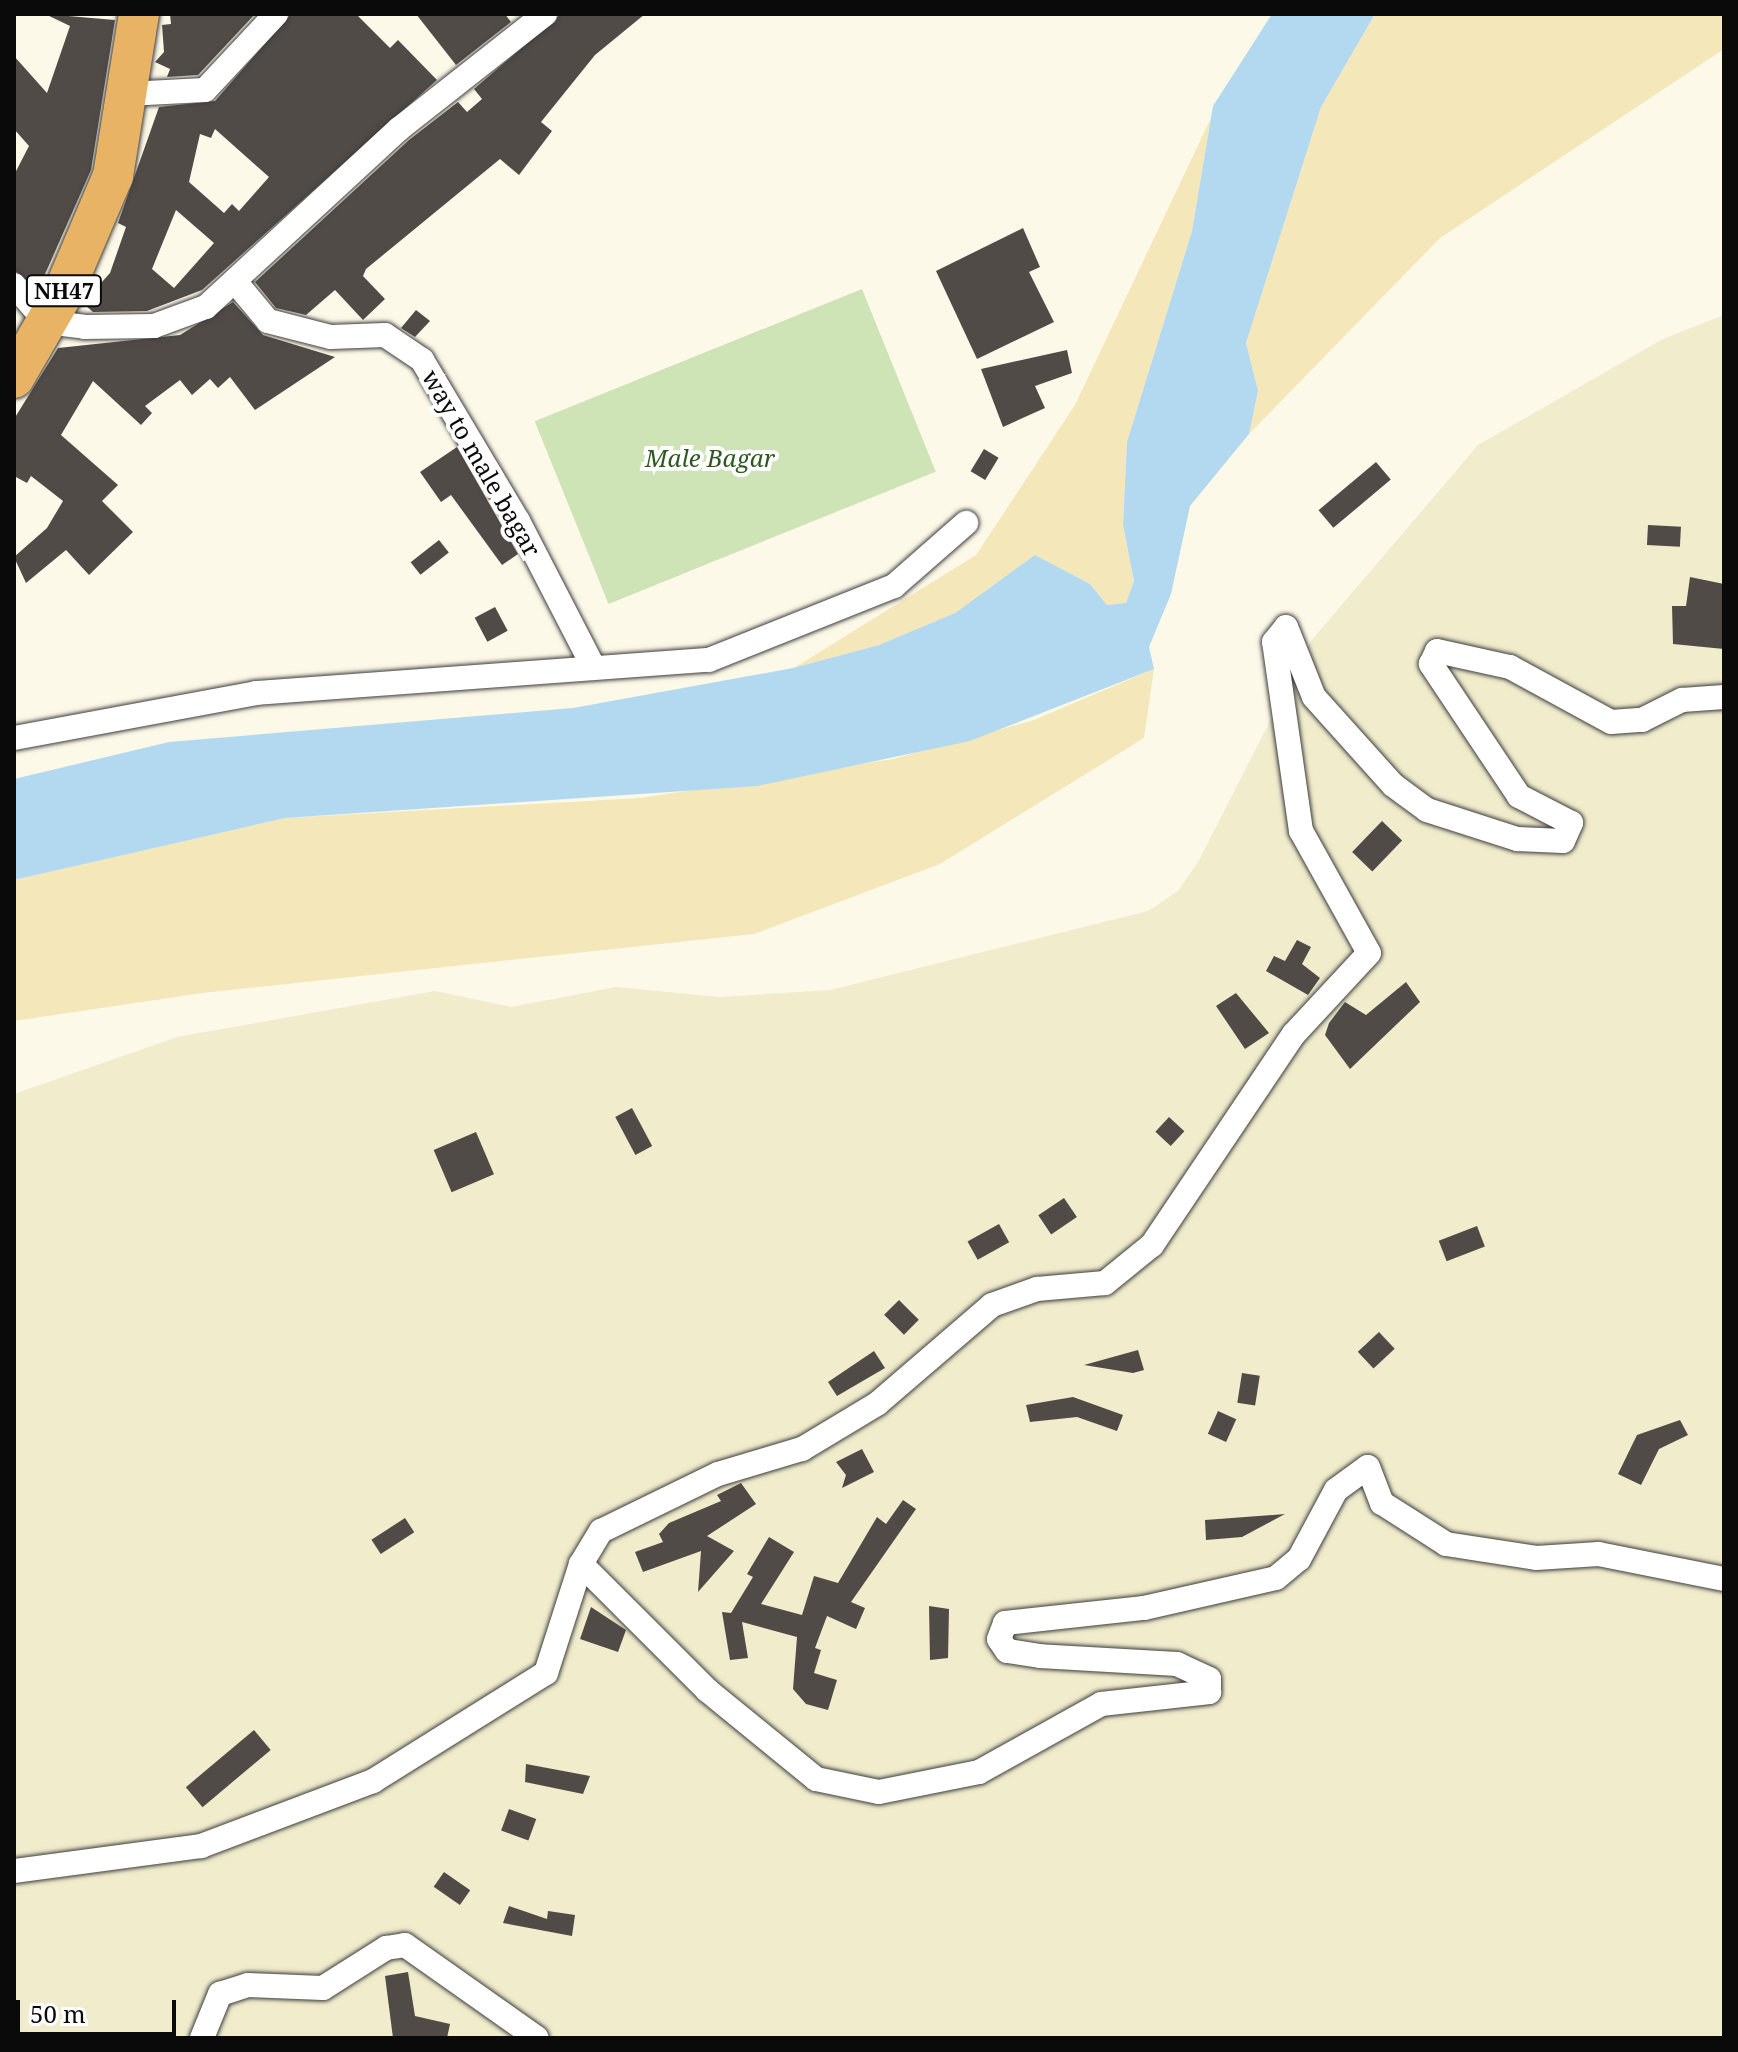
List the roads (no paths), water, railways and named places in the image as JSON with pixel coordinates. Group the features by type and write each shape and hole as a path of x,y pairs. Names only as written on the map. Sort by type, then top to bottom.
{"highway":[{"name":"NH47","path":"14,378 46,322 113,176 139,14"}],"street":[{"path":"127,94 205,90 276,14"},
{"path":"14,285 46,322 154,326 199,311 238,285 399,129 514,24 545,14"},
{"name":"way to male bagar","path":"238,285 268,321 331,337 385,335 422,360 518,521 594,668"},
{"path":"14,738 256,693 709,660 787,635 894,586 966,523"},
{"path":"14,1871 201,1846 373,1781 546,1673 581,1564 601,1531 718,1474 802,1449 877,1404 992,1305 1037,1289 1105,1283 1152,1245 1294,1034 1369,953 1301,831 1274,642 1286,627 1314,697 1393,785 1427,810 1517,839 1563,841 1571,823 1519,796 1431,664 1437,651 1510,667 1611,722 1642,720 1682,700 1724,697"},
{"path":"581,1564 707,1690 816,1779 879,1792 979,1772 1101,1704 1209,1692 1209,1679 1177,1664 1040,1656 1007,1651 999,1639 1005,1623 1144,1608 1276,1578 1299,1559 1336,1490 1368,1467 1382,1503 1446,1544 1536,1558 1599,1554 1724,1579"},
{"path":"202,2038 220,1994 248,1985 323,1988 386,1948 405,1945 537,2038"}],"water":[{"path":"1272,14 1375,14 1321,107 1246,343 1258,391 1249,434 1190,506 1171,594 1149,647 1154,669 970,741 757,786 285,818 14,880 14,779 169,742 573,708 793,668 879,645 955,613 1035,555 1090,584 1107,605 1126,603 1134,581 1123,525 1127,442 1192,231 1213,106"}],"park label":[{"name":"Male Bagar","path":"710,458"}]}
